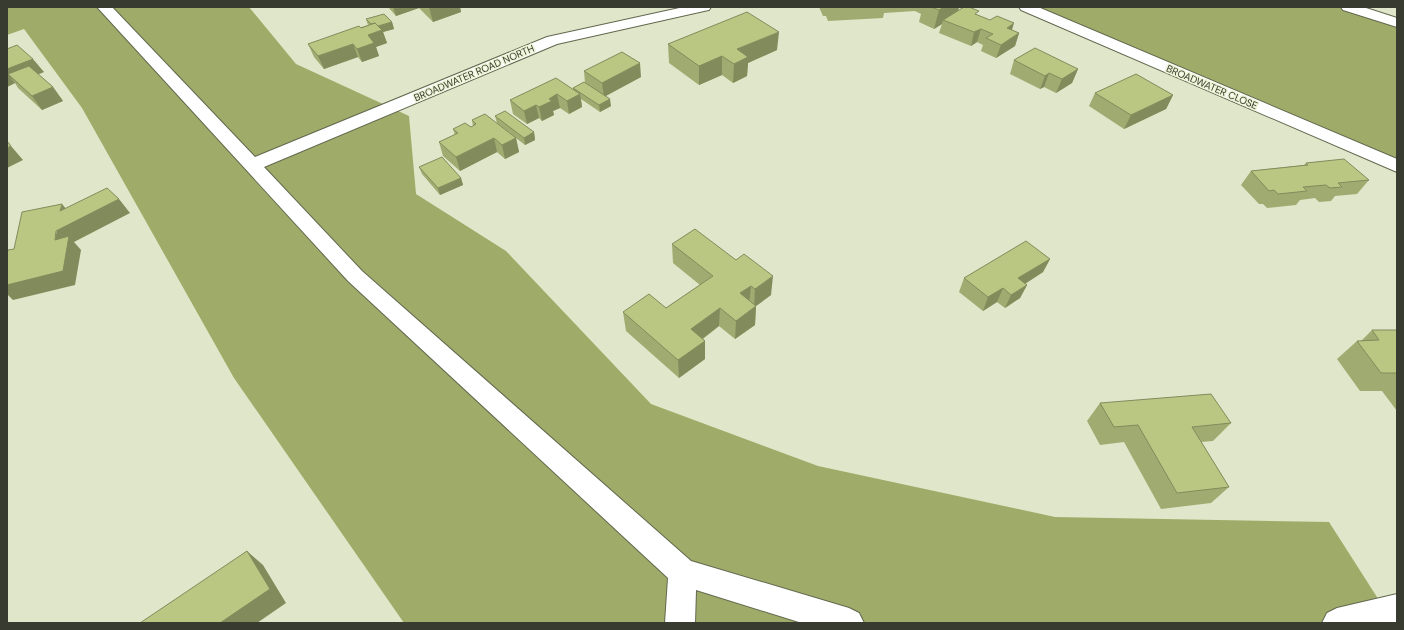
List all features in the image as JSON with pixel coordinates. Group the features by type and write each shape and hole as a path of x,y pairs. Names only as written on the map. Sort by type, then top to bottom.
{"street":[{"path":"104,7 355,276 683,572 849,623"},
{"name":"BROADWATER ROAD NORTH","path":"253,165 552,40 704,7"},
{"name":"BROADWATER CLOSE","path":"1026,7 1397,166"},
{"path":"1348,7 1397,23"},
{"path":"680,623 683,572"},
{"path":"1337,623 1397,609"}],"green space":[{"path":"7,7 249,7 296,64 409,116 416,194 506,251 651,404 818,466 1055,517 1329,522 1391,619 1397,623 404,623 234,378 82,108 24,29 7,35"},
{"path":"1027,7 1348,7 1397,23 1397,165"}],"building":[{"path":"931,7 944,7 939,10"},
{"path":"964,7 969,7 979,11 975,14 990,20 997,16 1014,23 1007,28 1019,33 1001,45 986,38 993,34 981,29 974,32 943,20"},
{"path":"747,12 779,32 737,49 748,57 734,64 722,56 699,66 668,44"},
{"path":"384,14 392,22 378,26 375,23 371,24 366,19"},
{"path":"375,23 382,30 368,35 374,43 357,49 353,44 318,56 308,44 359,26 361,28"},
{"path":"17,45 33,59 7,69 7,49"},
{"path":"1035,48 1078,69 1062,79 1049,73 1045,76 1014,60"},
{"path":"622,52 640,63 602,83 584,71"},
{"path":"29,66 53,87 32,96 8,74"},
{"path":"1136,74 1173,95 1131,115 1095,93"},
{"path":"556,78 580,94 567,101 557,94 549,99 552,101 539,107 536,105 524,111 510,100"},
{"path":"584,82 610,99 599,105 573,88"},
{"path":"505,111 534,132 524,138 495,116"},
{"path":"485,114 516,138 502,145 494,138 456,157 439,142 458,133 453,129 465,123 471,127 476,124 472,120"},
{"path":"7,141 11,146 7,148"},
{"path":"442,157 461,178 438,188 419,167"},
{"path":"1344,159 1369,180 1338,183 1342,187 1330,188 1326,185 1303,187 1307,191 1278,194 1274,190 1269,191 1251,171 1308,165 1306,163"},
{"path":"107,188 119,199 56,231 55,240 69,236 63,271 7,285 7,254 8,250 14,249 22,212 62,204 60,211"},
{"path":"695,229 736,260 744,254 773,276 755,289 751,286 740,293 756,306 736,321 720,308 691,329 705,341 678,360 623,312 649,294 666,308 713,276 672,244"},
{"path":"1026,241 1050,259 1018,278 1027,285 1011,295 1003,288 988,297 964,278"},
{"path":"1372,330 1397,330 1397,373 1381,373 1357,341 1379,340"},
{"path":"1211,394 1231,423 1192,427 1229,487 1177,493 1138,425 1114,427 1100,403"},
{"path":"247,551 270,589 220,623 140,623"}]}
